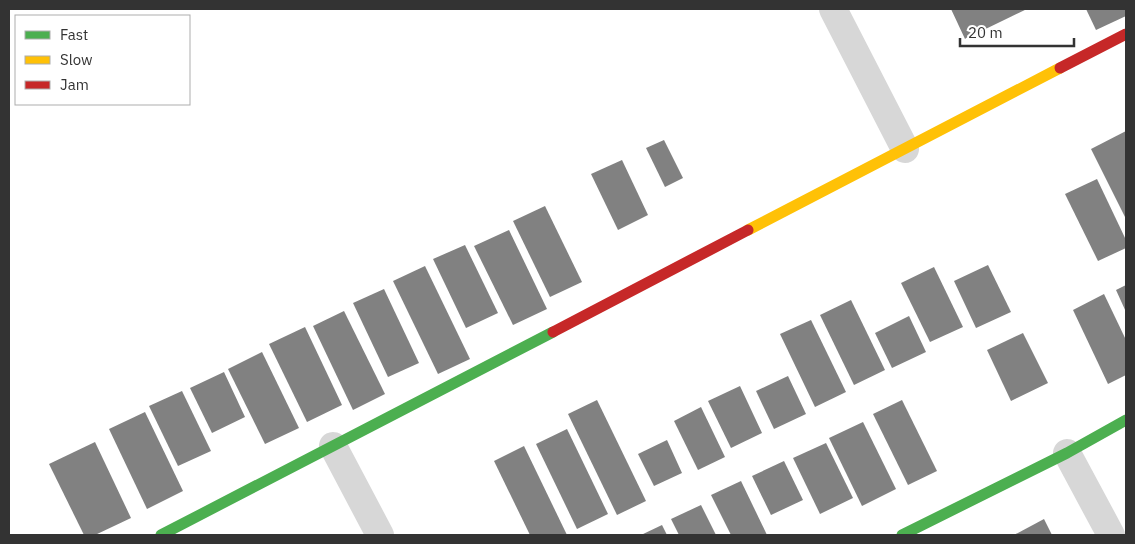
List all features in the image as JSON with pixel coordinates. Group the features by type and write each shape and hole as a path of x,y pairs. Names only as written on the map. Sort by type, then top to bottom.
{"street":[{"path":"833,9 905,149"},
{"path":"161,535 1126,34"},
{"path":"902,535 1067,453 1126,420"},
{"path":"332,446 380,535"},
{"path":"1067,453 1111,535"}],"building":[{"path":"951,9 1027,9 965,39"},
{"path":"1086,9 1126,9 1126,16 1096,30"},
{"path":"1126,131 1126,219 1091,149"},
{"path":"664,140 683,178 665,187 646,148"},
{"path":"622,160 648,215 618,230 591,174"},
{"path":"1097,179 1126,240 1126,248 1098,261 1065,194"},
{"path":"545,206 582,282 550,297 513,221"},
{"path":"509,230 547,309 513,325 474,246"},
{"path":"465,245 498,313 466,328 433,259"},
{"path":"988,265 1011,312 976,328 954,281"},
{"path":"425,266 470,359 438,374 393,281"},
{"path":"934,267 963,327 930,342 901,283"},
{"path":"1126,285 1126,312 1116,290"},
{"path":"384,289 419,363 388,377 353,303"},
{"path":"1104,294 1126,340 1126,375 1108,384 1073,310"},
{"path":"851,300 885,370 854,385 820,315"},
{"path":"344,311 385,394 353,410 313,326"},
{"path":"909,316 926,352 892,368 875,333"},
{"path":"811,320 846,392 815,407 780,334"},
{"path":"305,327 342,405 307,422 269,344"},
{"path":"1023,333 1048,383 1011,401 987,350"},
{"path":"262,352 299,428 265,444 228,369"},
{"path":"224,372 245,417 212,433 190,388"},
{"path":"788,376 806,414 774,429 756,391"},
{"path":"740,386 762,433 731,448 708,401"},
{"path":"182,391 211,451 178,466 149,406"},
{"path":"597,400 646,501 617,515 568,414"},
{"path":"902,400 937,471 908,485 873,414"},
{"path":"701,407 725,457 698,470 674,421"},
{"path":"145,412 183,491 147,509 109,429"},
{"path":"863,422 896,489 862,506 829,438"},
{"path":"567,429 608,514 577,529 536,444"},
{"path":"667,440 682,473 654,486 638,454"},
{"path":"95,442 131,518 95,535 84,535 49,464"},
{"path":"826,443 853,498 820,514 793,458"},
{"path":"524,446 567,535 530,535 494,461"},
{"path":"784,461 803,500 771,515 752,476"},
{"path":"741,481 767,535 731,535 711,495"},
{"path":"701,505 716,535 679,535 671,519"},
{"path":"1044,519 1052,535 1014,535"},
{"path":"662,525 667,535 641,535"}],"traffic: fast":[{"path":"161,535 553,332"},
{"path":"902,535 1067,453 1126,420"}],"traffic: slow":[{"path":"748,230 1060,68"}],"traffic: jam":[{"path":"1060,68 1126,34"},
{"path":"553,332 748,230"}]}
